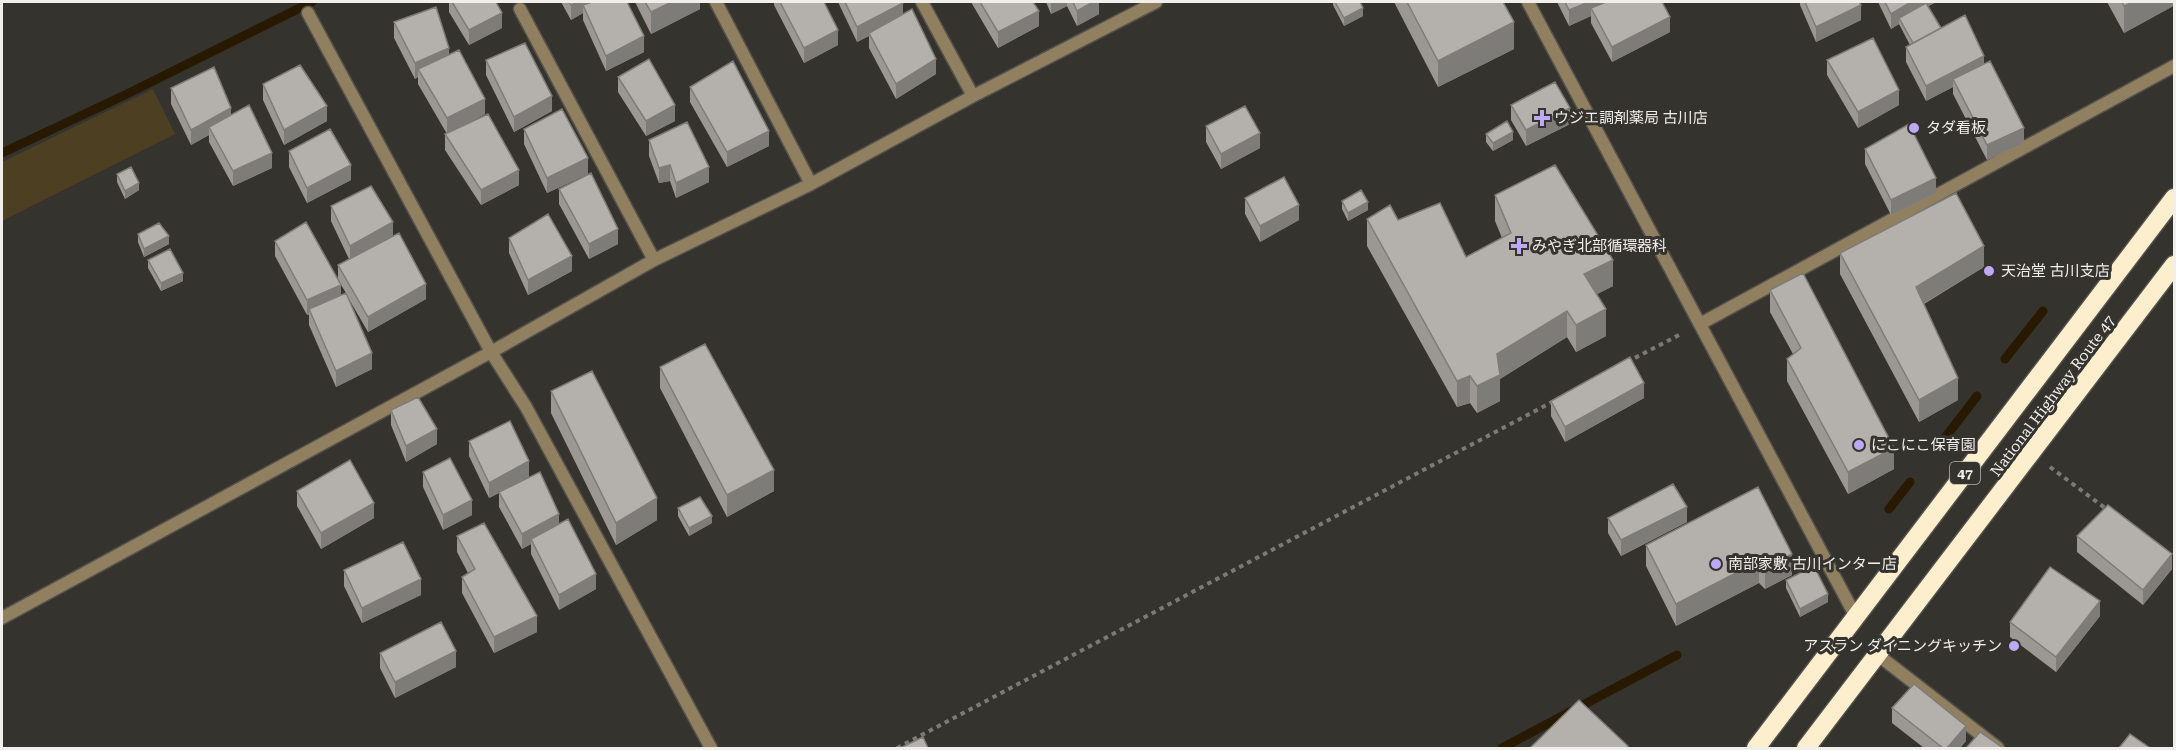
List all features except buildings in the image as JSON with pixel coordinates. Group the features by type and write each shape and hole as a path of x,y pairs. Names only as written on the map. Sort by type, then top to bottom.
{"highway":[{"name":"National Highway Route 47","path":"1756,748 2175,198"},
{"name":"National Highway Route 47","path":"1806,748 2175,265"}],"street":[{"path":"716,2 811,184"},
{"path":"922,2 973,96"},
{"path":"2,618 491,352 654,260 811,184 973,96 1156,2"},
{"path":"1528,2 1856,617"},
{"path":"520,9 654,260"},
{"path":"308,13 491,352 526,407 711,748"},
{"path":"1700,324 2175,66"},
{"path":"1878,655 1998,748"}],"path":[{"path":"1626,363 1700,324"},
{"path":"897,748 1562,396"},
{"path":"2032,453 2118,517"}],"shaded area":[{"path":"153,89 175,134 2,221 2,162"}],"waterway":[{"path":"2,153 312,2"},
{"path":"2005,359 2043,311"},
{"path":"1941,443 1977,396"},
{"path":"1889,509 1910,482"},
{"path":"1502,748 1677,655"}],"place":[{"name":"ウジエ調剤薬局 古川店","path":"1542,118"},
{"name":"タダ看板","path":"1914,128"},
{"name":"みやぎ北部循環器科","path":"1519,246"},
{"name":"天治堂 古川支店","path":"1989,271"},
{"name":"にこにこ保育園","path":"1859,445"},
{"name":"南部家敷 古川インター店","path":"1716,564"},
{"name":"アスラン ダイニングキッチン","path":"2014,646"}]}
